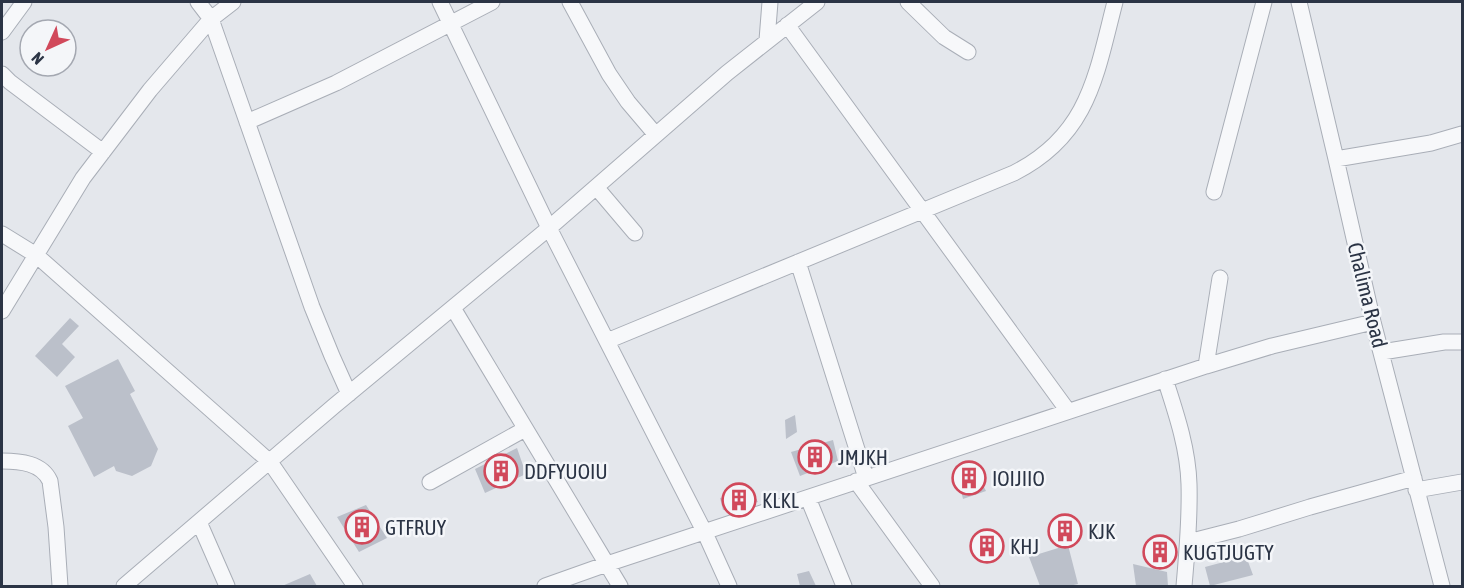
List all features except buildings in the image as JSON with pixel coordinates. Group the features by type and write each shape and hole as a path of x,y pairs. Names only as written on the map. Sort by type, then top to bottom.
{"street":[{"path":"2,32 24,2"},
{"path":"198,2 211,19 312,307 349,394"},
{"path":"2,311 83,178 150,90 211,19 233,2"},
{"path":"440,2 549,228 705,533 729,586"},
{"path":"247,122 336,83 492,2"},
{"path":"570,2 609,75 656,135"},
{"path":"767,40 770,2"},
{"path":"124,586 787,25 802,7 817,2"},
{"path":"908,2 944,37 968,52"},
{"path":"607,341 1031,164 1050,150 1065,134 1085,105 1092,87 1114,2"},
{"path":"1214,192 1264,2"},
{"name":"Chalima Road","path":"1299,2 1373,322 1442,586"},
{"path":"787,25 1068,411"},
{"path":"2,74 103,152"},
{"path":"1336,159 1431,143 1462,134"},
{"path":"596,187 635,233"},
{"path":"2,234 36,255 270,462 355,586"},
{"path":"798,262 861,480 932,586"},
{"path":"1206,366 1220,278"},
{"path":"453,308 620,586"},
{"path":"545,586 1206,366 1272,346 1373,322"},
{"path":"1382,352 1443,342 1462,342"},
{"path":"1165,380 1181,429 1189,483 1188,542 1184,586"},
{"path":"430,482 525,429"},
{"path":"2,461 38,467 51,481 60,586"},
{"path":"1188,542 1310,507 1415,484 1462,482"},
{"path":"808,498 844,586"},
{"path":"200,522 227,586"}],"place":[{"name":"JMJKH","path":"815,457"},
{"name":"DDFYUOIU","path":"501,471"},
{"name":"IOIJIIO","path":"969,478"},
{"name":"KLKL","path":"739,500"},
{"name":"GTFRUY","path":"362,527"},
{"name":"KJK","path":"1065,531"},
{"name":"KHJ","path":"987,546"},
{"name":"KUGTJUGTY","path":"1160,552"}]}
